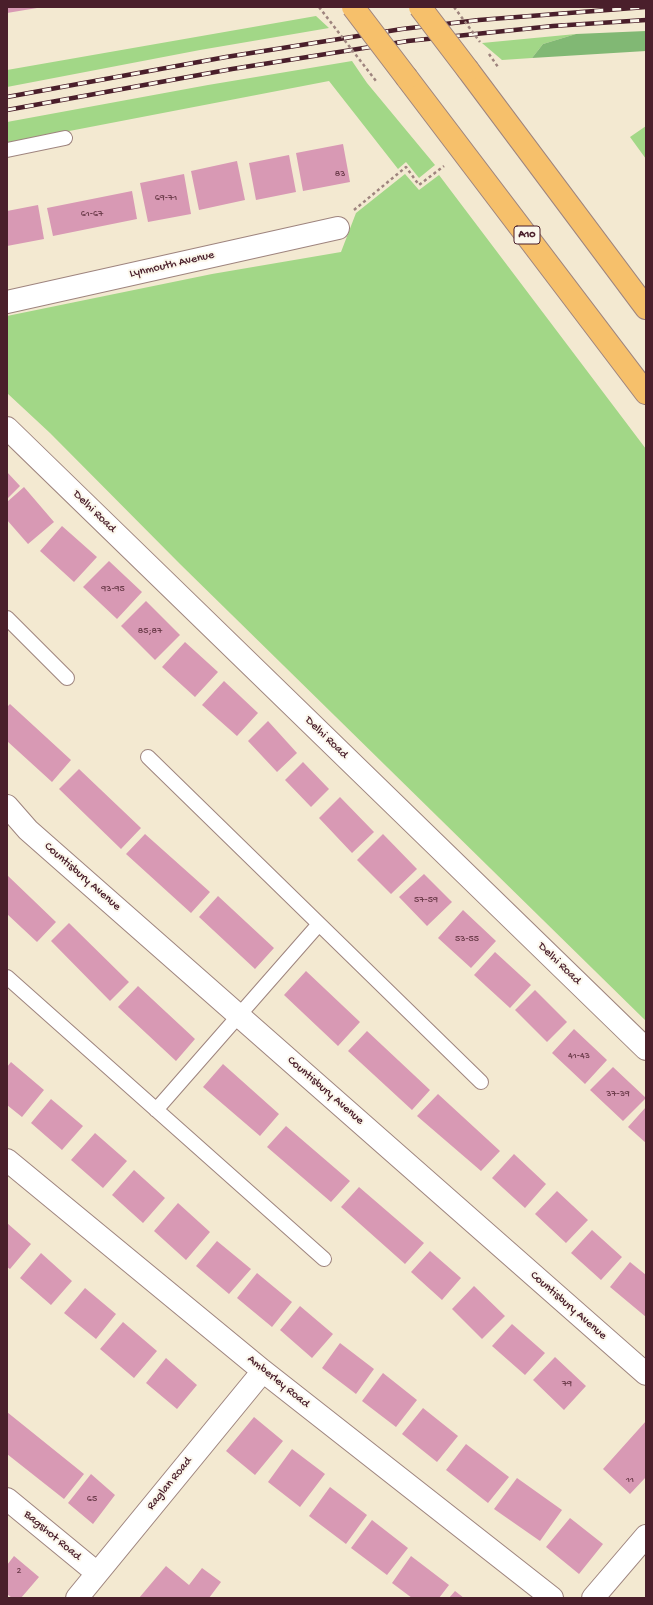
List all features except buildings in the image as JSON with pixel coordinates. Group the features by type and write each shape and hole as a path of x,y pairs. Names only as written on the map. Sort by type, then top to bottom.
{"highway":[{"name":"A10","path":"352,7 408,78 646,393"},
{"path":"420,7 646,308"}],"street":[{"name":"Lynmouth Avenue","path":"7,302 338,228"},
{"name":"Delhi Road","path":"7,428 646,1049"},
{"name":"Countisbury Avenue","path":"7,806 28,830 646,1374"},
{"name":"Amberley Road","path":"7,1160 263,1370 552,1598"},
{"name":"Raglan Road","path":"77,1598 263,1370"},
{"name":"Bagshot Road","path":"7,1499 97,1573"},
{"path":"593,1598 646,1536"}],"lane":[{"path":"7,150 65,138"},
{"path":"7,618 67,678"},
{"path":"148,757 482,1082"},
{"path":"156,1110 240,1016 319,924"},
{"path":"7,977 324,1259"}],"path":[{"path":"319,7 376,81"},
{"path":"454,7 480,43"},
{"path":"485,49 498,67"},
{"path":"338,228 354,210 406,167 419,185 444,166"}],"green space":[{"path":"316,16 329,28 200,50 7,87 7,70"},
{"path":"646,31 646,51 532,58 543,44 576,34"},
{"path":"576,34 543,44 532,58 502,60 482,43"},
{"path":"352,61 367,83 435,165 419,178 406,162 398,169 329,81 7,143 7,122 208,85"},
{"path":"646,126 646,159 630,137"},
{"path":"405,174 419,190 439,175 646,449 646,1021 180,564 50,433 7,393 7,316 212,274 341,252 356,213"}],"railway":[{"path":"7,97 226,57 402,29 479,20 646,7"},
{"path":"7,110 232,69 408,41 553,26 646,20"}]}
